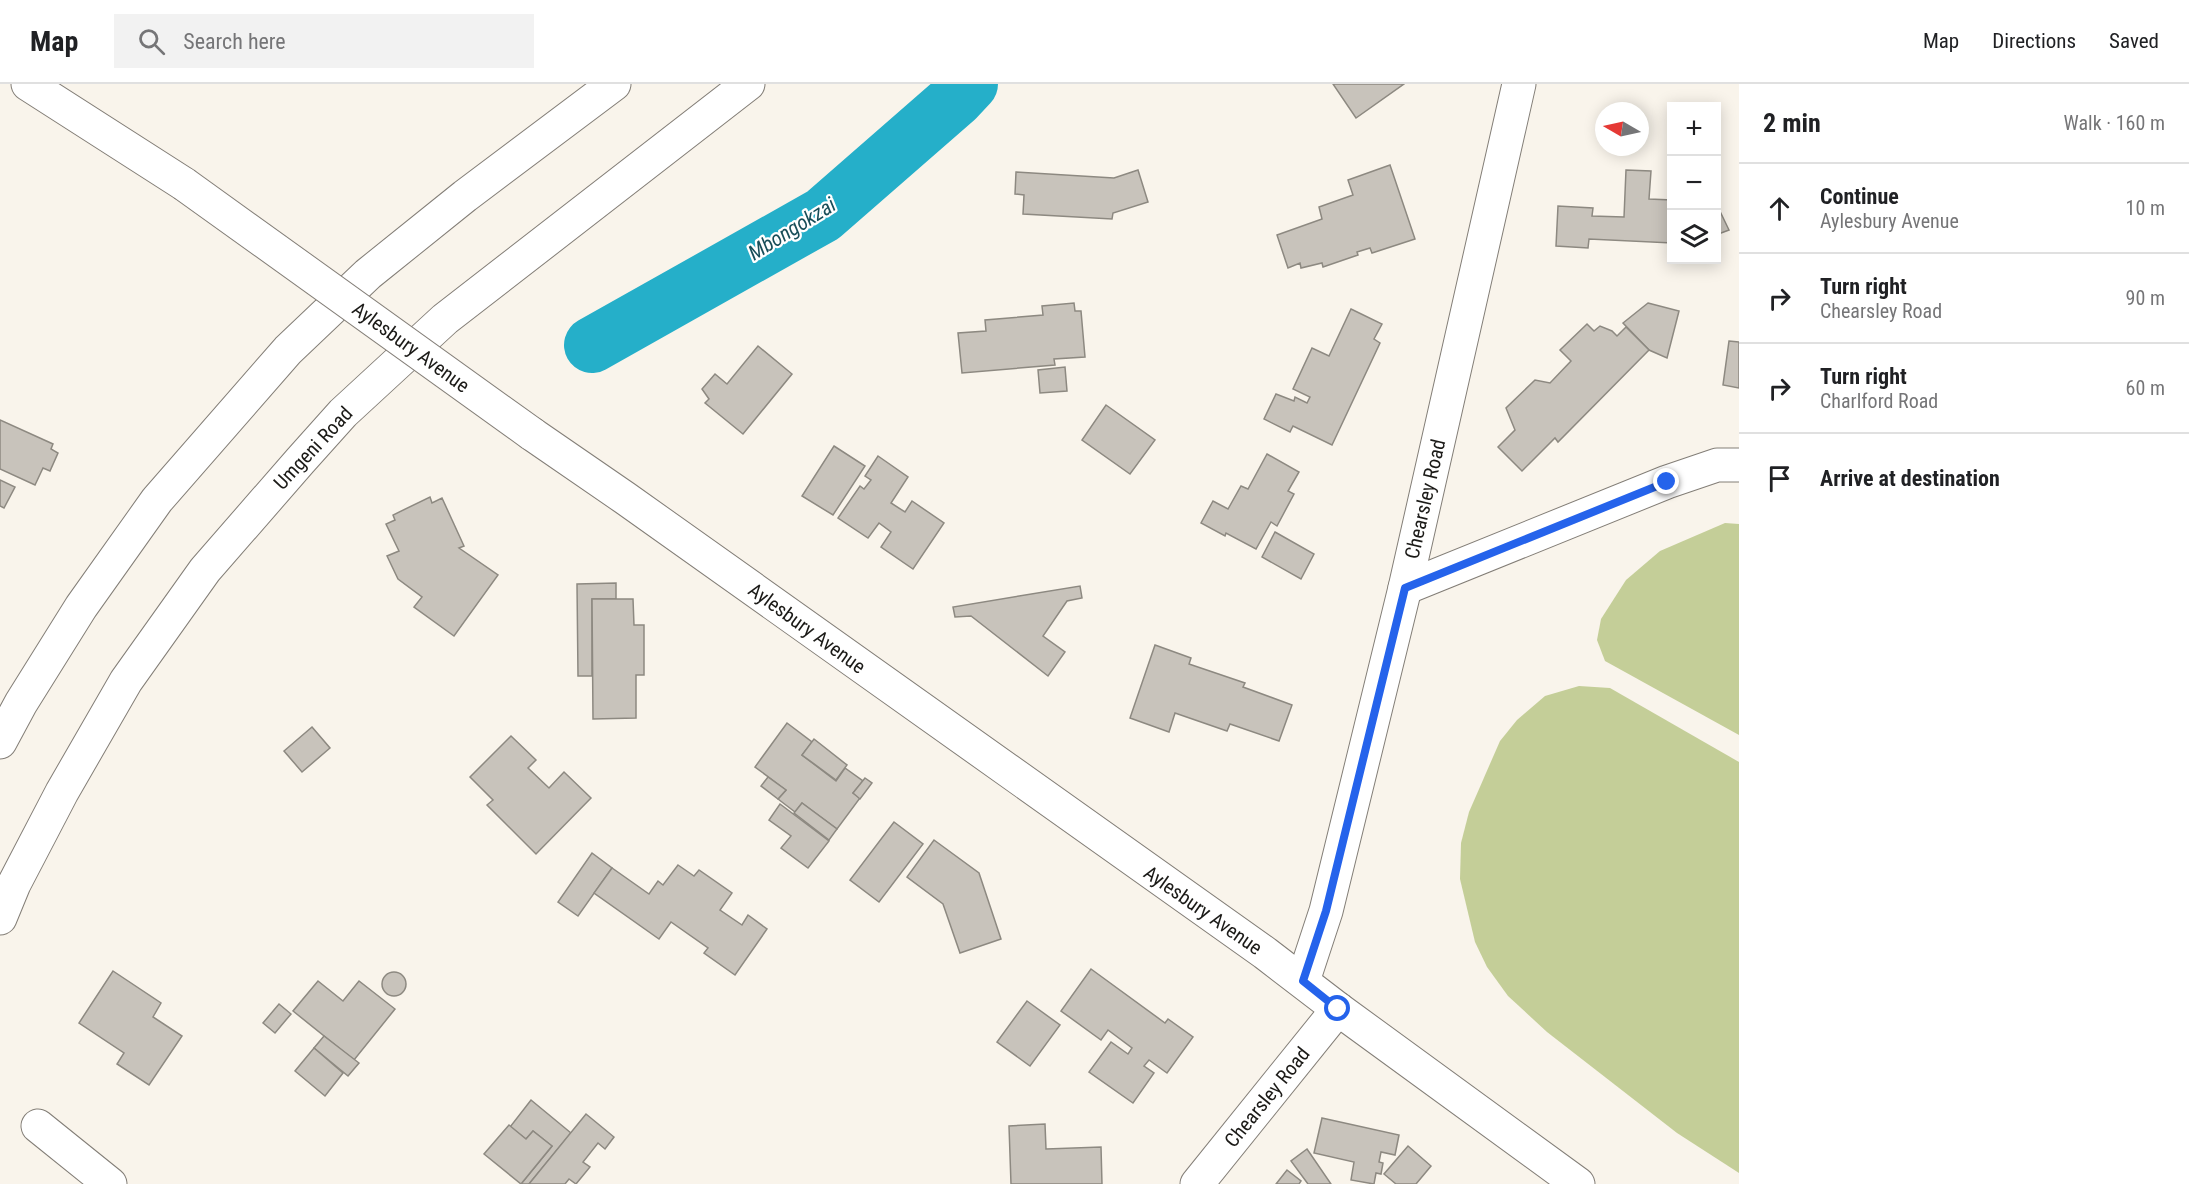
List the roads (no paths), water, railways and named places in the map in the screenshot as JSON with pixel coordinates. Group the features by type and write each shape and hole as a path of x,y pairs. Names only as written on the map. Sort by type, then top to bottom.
{"main road":[{"name":"Aylesbury Avenue","path":"28,84 184,184 532,434 635,504 1303,981 1578,1184"},
{"path":"0,742 81,607 158,500 288,350 368,274 614,84"},
{"name":"Umgeni Road","path":"0,918 14,884 62,792 126,681 205,570 300,461 344,413 446,319 748,84"},
{"name":"Chearsley Road","path":"1303,981 1326,911 1405,588 1519,84"},
{"path":"1405,588 1667,482 1718,465 1739,465"},
{"name":"Chearsley Road","path":"1197,1184 1338,1009"},
{"path":"38,1126 110,1184"}],"waterway":[{"name":"Mbongokzai","path":"592,345 823,215 956,99 970,84"}]}
